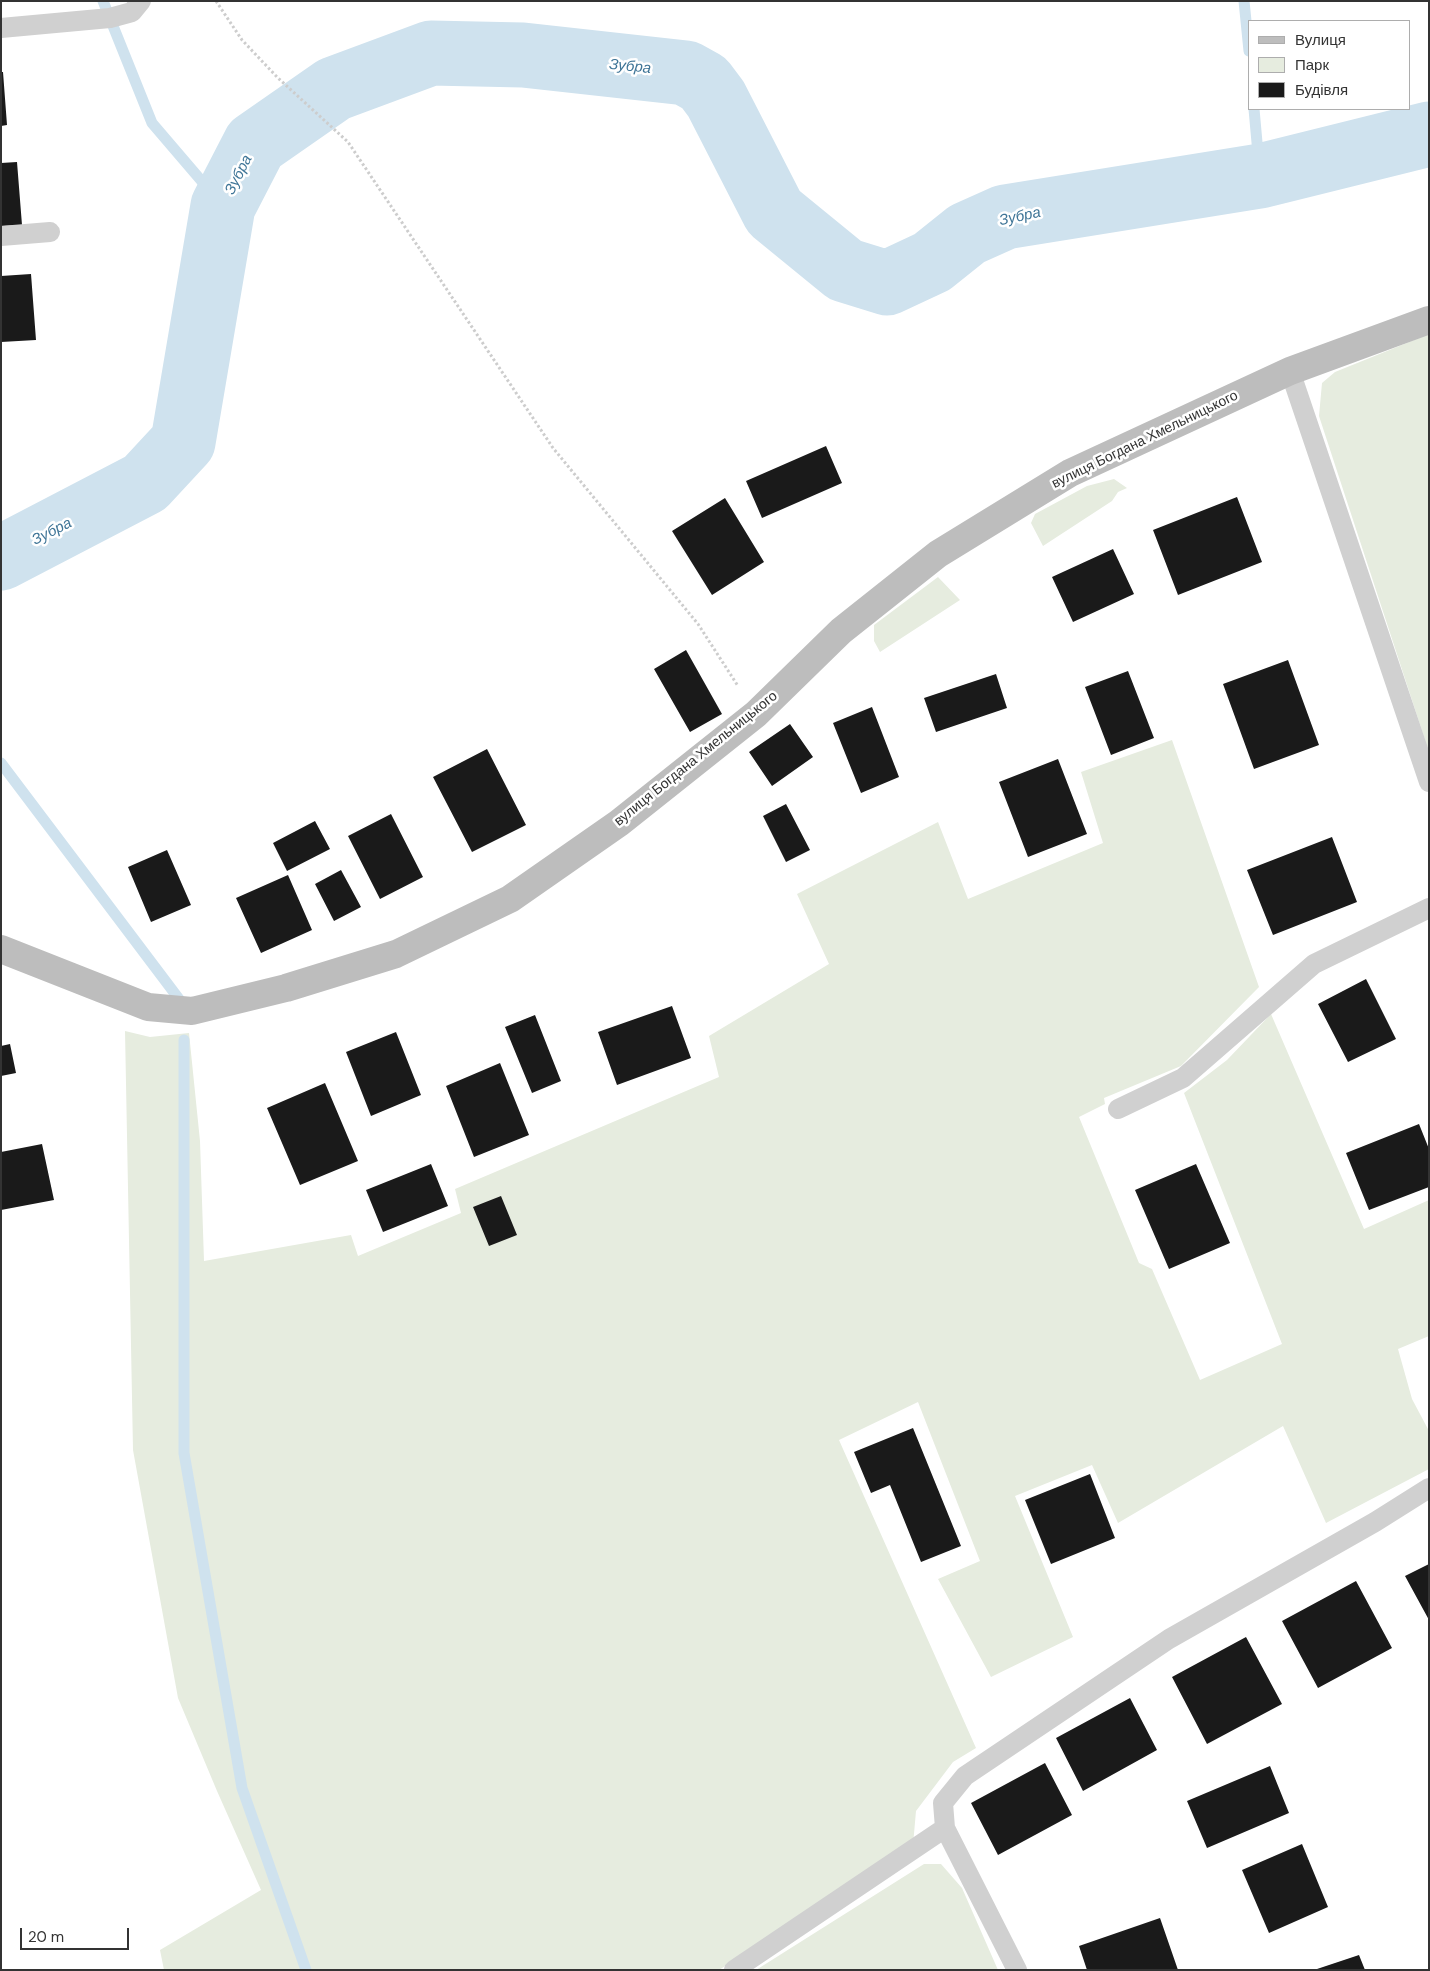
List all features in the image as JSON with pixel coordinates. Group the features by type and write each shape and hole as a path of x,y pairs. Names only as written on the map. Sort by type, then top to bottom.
{"street":[{"name":"вулиця Богдана Хмельницького","path":"1,949 148,1006 192,1011 286,988 396,954 510,899 619,823 756,714 841,631 938,554 1070,473 1290,371 1429,320"}],"lane":[{"path":"1,28 110,18 132,12 141,1"},
{"path":"1,236 50,232"},
{"path":"1290,371 1429,782"},
{"path":"1118,1109 1183,1078 1314,964 1429,908"},
{"path":"1018,1970 945,1828 943,1803 965,1776 1169,1639 1375,1522 1429,1488"},
{"path":"734,1970 945,1828"}],"path":[{"path":"216,1 242,40 278,78 348,142 553,448 698,624 756,714"}],"green space":[{"path":"1429,334 1429,752 1319,416 1322,383 1335,372"},
{"path":"1114,479 1127,488 1118,492 1112,501 1043,546 1031,523 1035,514 1087,486"},
{"path":"938,577 960,600 880,652 874,641 874,625"},
{"path":"1172,740 1259,987 1181,1066 1104,1098 1105,1104 1079,1117 1139,1263 1152,1269 1200,1380 1282,1344 1184,1093 1227,1060 1271,1014 1364,1229 1429,1200 1429,1336 1398,1349 1412,1399 1429,1431 1429,1469 1326,1523 1283,1426 1118,1523 1092,1465 1015,1496 1073,1637 991,1677 938,1579 980,1561 918,1402 839,1440 976,1748 953,1762 916,1811 913,1845 719,1970 164,1970 160,1950 261,1890 178,1698 133,1450 125,1031 150,1037 189,1033 200,1141 204,1261 351,1235 358,1256 461,1213 455,1189 719,1077 709,1036 829,964 797,894 938,822 968,899 1103,843 1081,772"},
{"path":"924,1864 941,1864 962,1888 998,1970 756,1970"}],"building":[{"path":"1,72 3,72 7,125 1,126"},
{"path":"17,162 22,225 1,226 1,163"},
{"path":"31,274 36,340 1,342 1,276"},
{"path":"826,446 842,483 762,518 746,481"},
{"path":"1237,497 1262,562 1178,595 1153,530"},
{"path":"725,498 764,562 712,595 672,531"},
{"path":"1113,549 1134,594 1073,622 1052,577"},
{"path":"686,650 722,714 690,732 654,669"},
{"path":"1288,660 1319,745 1254,769 1223,684"},
{"path":"1128,671 1154,738 1111,755 1085,687"},
{"path":"996,674 1007,708 936,732 924,698"},
{"path":"872,707 899,777 861,793 833,723"},
{"path":"790,724 813,757 772,786 749,752"},
{"path":"487,749 526,825 472,852 433,777"},
{"path":"1058,759 1087,834 1028,857 999,782"},
{"path":"786,804 810,850 786,862 763,816"},
{"path":"391,814 423,877 380,899 348,836"},
{"path":"315,821 330,849 287,871 273,843"},
{"path":"1332,837 1357,902 1273,935 1247,870"},
{"path":"167,850 191,905 151,922 128,867"},
{"path":"341,870 361,907 334,921 315,884"},
{"path":"288,875 312,930 261,953 236,898"},
{"path":"1366,979 1396,1039 1348,1062 1318,1004"},
{"path":"672,1006 691,1058 617,1085 598,1032"},
{"path":"535,1015 561,1081 532,1093 505,1027"},
{"path":"396,1032 421,1095 371,1116 346,1052"},
{"path":"10,1044 16,1073 1,1076 1,1046"},
{"path":"500,1063 529,1135 474,1157 446,1086"},
{"path":"325,1083 358,1161 300,1185 267,1108"},
{"path":"1419,1124 1429,1149 1429,1187 1369,1210 1346,1153"},
{"path":"42,1144 54,1200 1,1210 1,1152"},
{"path":"431,1164 448,1206 383,1232 366,1190"},
{"path":"1196,1164 1230,1243 1169,1269 1135,1190"},
{"path":"501,1196 517,1235 489,1246 473,1207"},
{"path":"913,1428 961,1546 921,1562 890,1485 871,1493 854,1452"},
{"path":"1090,1474 1115,1538 1051,1564 1025,1500"},
{"path":"1429,1564 1429,1620 1405,1576"},
{"path":"1356,1581 1392,1648 1318,1688 1282,1621"},
{"path":"1246,1637 1282,1704 1207,1744 1172,1677"},
{"path":"1130,1698 1157,1750 1083,1791 1056,1738"},
{"path":"1045,1763 1072,1815 998,1855 971,1803"},
{"path":"1270,1766 1289,1813 1207,1848 1187,1801"},
{"path":"1302,1844 1328,1907 1269,1933 1242,1870"},
{"path":"1160,1918 1178,1970 1087,1970 1079,1946"},
{"path":"1359,1955 1365,1970 1317,1970 1317,1969"}],"waterway":[{"path":"103,1 152,123 223,206"},
{"path":"1244,1 1248,41"},
{"name":"Зубра","path":"1,558 145,483 183,442 223,206 255,144 334,89 431,53 523,55 686,73 704,83 716,99 774,212 845,270 887,283 932,262 967,234 1005,217 1260,176 1429,134"},
{"path":"1254,110 1260,176"},
{"path":"1,763 179,999"},
{"path":"184,1040 184,1453 242,1788 306,1970"}]}
